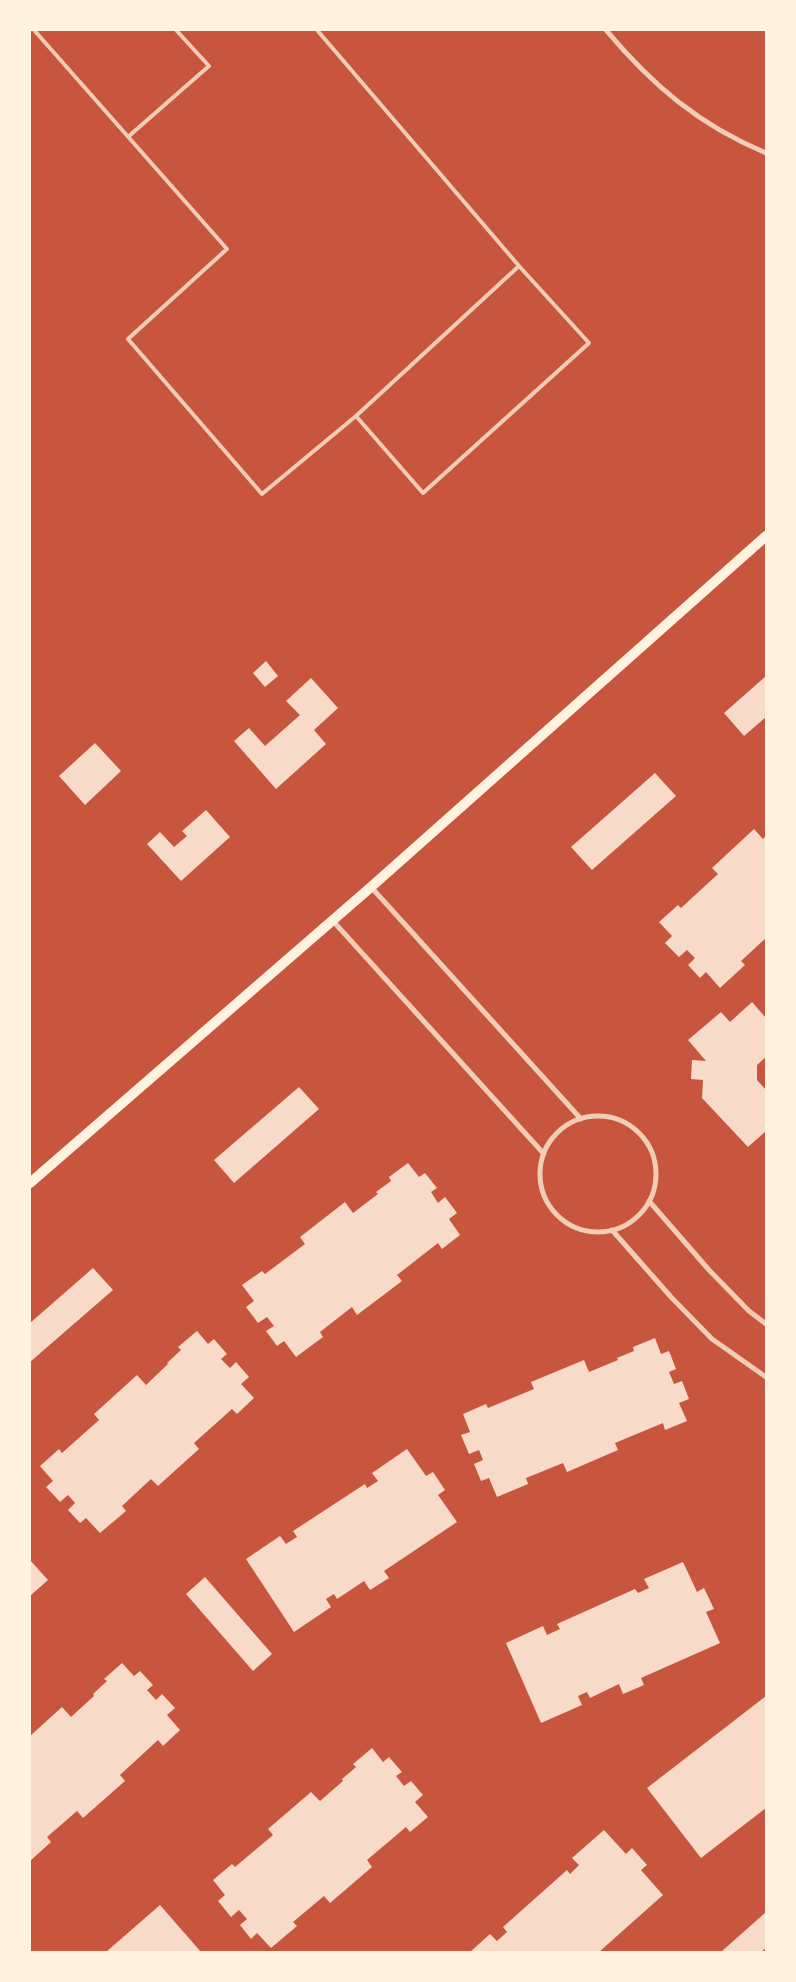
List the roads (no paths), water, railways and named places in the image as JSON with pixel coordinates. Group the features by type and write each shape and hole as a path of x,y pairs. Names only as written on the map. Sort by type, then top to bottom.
{"main road":[{"path":"30,1183 371,887 766,536"}],"street":[{"path":"606,30 612,33 646,75 687,108 730,137 766,153"},
{"path":"371,887 580,1119"},
{"path":"332,920 544,1154"},
{"path":"591,1116 612,1117 630,1125 644,1138 653,1154 656,1174 649,1202 630,1222 612,1230 602,1232 582,1230 563,1220 555,1213 544,1195 541,1185 540,1175 548,1144 562,1129 580,1119 591,1116"},
{"path":"649,1202 709,1270 749,1311 766,1324"},
{"path":"612,1230 671,1298 712,1339 766,1377"}],"lane":[{"path":"34,30 227,249 128,339 262,494 356,416 519,266"},
{"path":"129,136 209,66 176,30"},
{"path":"317,30 519,266 589,344 423,493 356,416"}]}
